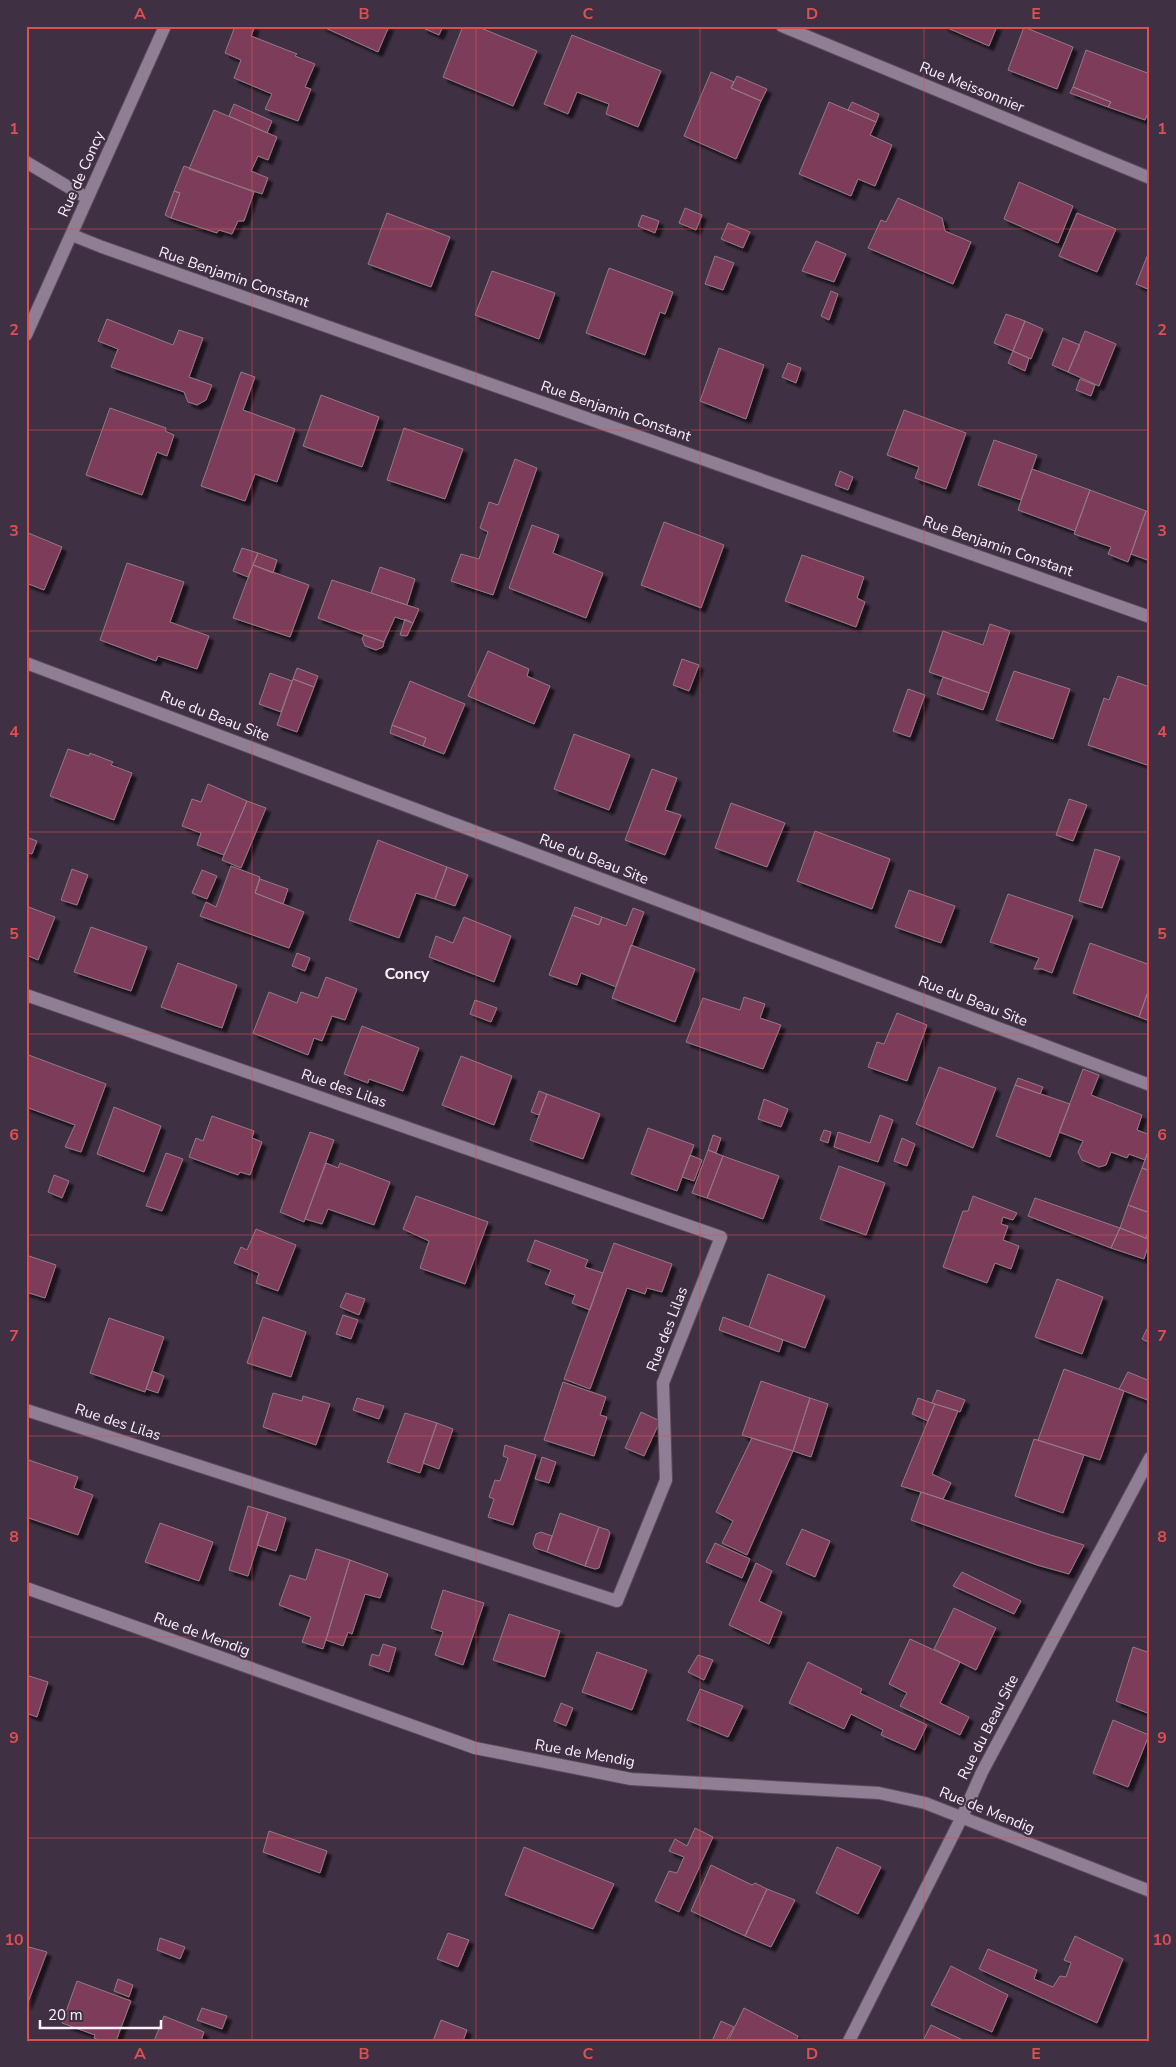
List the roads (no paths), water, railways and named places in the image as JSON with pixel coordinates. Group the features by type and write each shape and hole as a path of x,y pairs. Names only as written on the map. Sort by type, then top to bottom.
{"street":[{"name":"Rue de Concy","path":"26,335 165,26"},
{"name":"Rue Meissonnier","path":"782,26 1150,178"},
{"path":"26,162 87,198"},
{"name":"Rue Benjamin Constant","path":"72,235 120,254 1150,617"},
{"name":"Rue du Beau Site","path":"26,663 1150,1085"},
{"name":"Rue des Lilas","path":"26,995 721,1237 663,1383 666,1480 617,1601 26,1410"},
{"name":"Rue du Beau Site","path":"849,2041 962,1817 982,1772 1150,1458"},
{"name":"Rue de Mendig","path":"26,1588 475,1748 631,1779 879,1793 925,1803 1150,1891"}],"district":[{"name":"Concy","path":"407,973"}]}
